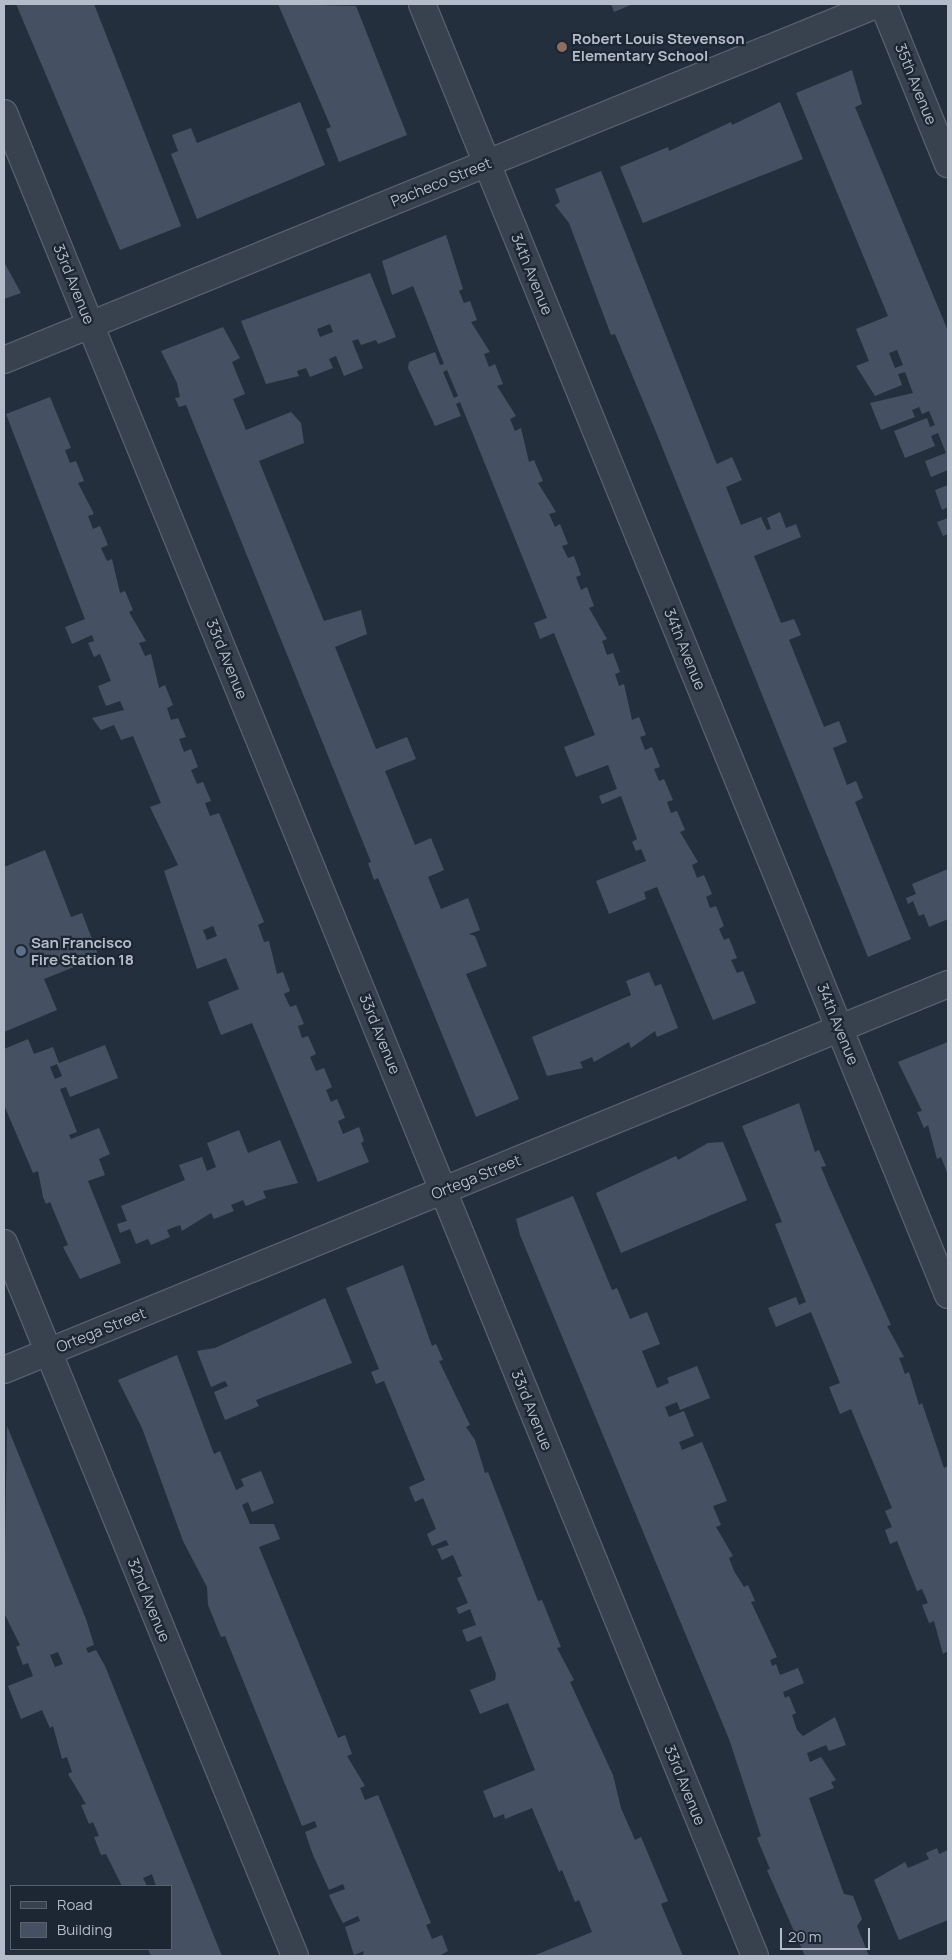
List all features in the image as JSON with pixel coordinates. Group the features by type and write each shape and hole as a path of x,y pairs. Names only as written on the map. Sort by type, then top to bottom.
{"street":[{"name":"34th Avenue","path":"422,4 948,1295"},
{"name":"Pacheco Street","path":"4,360 878,4"},
{"name":"35th Avenue","path":"883,4 948,164"},
{"name":"33rd Avenue","path":"4,113 755,1956"},
{"name":"Ortega Street","path":"4,1370 948,984"},
{"name":"32nd Avenue","path":"4,1243 295,1956"}],"building":[{"path":"16,4 94,4 181,226 120,250"},
{"path":"278,4 356,6 407,135 339,162 326,129 331,127"},
{"path":"611,4 633,4 614,12"},
{"path":"852,70 862,104 855,107 948,331 948,470 931,477 925,461 946,453 938,433 931,436 935,446 905,458 894,431 927,418 930,427 935,425 929,411 922,414 919,407 912,410 915,417 881,430 870,403 913,393 905,372 898,374 902,385 875,396 856,366 869,361 856,329 888,316 796,93","holes":["897,350 903,365 895,368 889,353"]},
{"path":"300,102 325,165 197,219 171,154 178,151 172,135 191,128 197,143"},
{"path":"780,102 803,159 643,223 620,167 668,147 669,151 731,122 732,125"},
{"path":"601,171 715,460 717,464 732,457 742,480 726,487 741,525 761,517 767,530 771,529 767,518 780,512 786,528 796,524 801,537 754,556 781,623 794,619 801,635 789,640 824,727 839,721 847,742 833,748 847,785 856,781 863,798 855,802 911,939 868,957 656,432 615,334 611,335 569,223 555,205 560,202 555,189"},
{"path":"446,235 463,289 459,291 464,303 470,301 477,320 471,322 490,352 484,354 489,367 495,364 503,384 497,386 516,416 510,419 515,431 521,428 529,462 534,460 543,481 538,483 556,512 549,514 555,527 560,524 568,544 562,546 568,558 574,556 581,575 576,577 581,590 587,587 594,606 589,608 607,639 602,641 607,655 613,653 620,672 615,674 619,686 624,684 632,720 639,717 646,735 640,737 645,750 652,747 660,767 654,769 659,781 664,779 673,800 667,802 671,813 677,811 685,830 680,832 698,862 692,865 697,878 704,875 712,894 706,897 710,908 716,906 724,926 719,929 724,940 729,938 737,958 731,960 737,973 743,971 756,1003 713,1020 657,887 644,892 646,899 609,914 596,881 646,861 641,849 636,851 632,842 637,839 621,796 602,804 599,796 617,789 608,765 576,777 564,747 595,735 554,633 540,639 534,623 547,618 460,402 456,404 461,416 435,426 408,368 409,362 435,352 440,365 444,364 413,286 392,295 382,261","holes":["447,370 458,396 454,398 443,372"]},
{"path":"4,262 21,293 4,299"},
{"path":"370,273 396,337 378,344 376,340 361,345 358,339 352,341 363,368 344,376 336,356 329,359 333,368 310,377 306,368 297,371 299,376 266,384 241,321","holes":["330,324 333,332 320,337 317,329"]},
{"path":"223,327 240,358 232,362 245,394 233,399 246,430 291,412 301,423 304,443 259,461 324,621 361,610 367,634 335,647 376,749 407,737 416,759 385,771 415,845 431,838 444,870 428,877 441,909 468,898 480,930 469,934 475,936 487,966 466,974 519,1099 476,1117 378,878 374,880 368,863 371,862 186,405 179,407 175,398 180,397 177,383 161,351"},
{"path":"50,397 71,448 65,450 70,463 76,461 84,481 78,483 94,514 88,516 93,529 100,526 108,545 101,548 107,561 112,559 120,593 125,591 133,610 129,612 146,641 139,643 145,656 151,654 159,688 165,685 173,705 167,708 171,720 178,718 186,737 179,739 184,752 191,749 198,767 191,770 197,784 203,782 211,801 205,803 210,816 219,813 264,922 258,925 264,942 269,941 277,974 283,972 290,991 284,994 290,1007 296,1005 304,1024 298,1026 302,1038 308,1036 316,1054 310,1057 316,1071 324,1068 332,1087 326,1090 331,1102 337,1099 345,1118 338,1121 343,1134 359,1127 364,1141 361,1143 369,1162 318,1182 252,1023 221,1035 208,1002 239,989 226,958 197,969 164,871 178,865 150,807 161,803 133,736 121,740 114,725 101,730 92,718 124,710 120,701 106,706 98,686 111,681 100,654 94,657 88,643 94,641 92,635 72,644 65,627 85,619 6,414","holes":["213,926 217,936 207,940 203,930"]},
{"path":"948,485 948,507 942,510 935,490"},
{"path":"948,518 948,534 943,536 937,522"},
{"path":"45,850 71,917 82,913 99,957 44,979 57,1010 4,1032 4,867"},
{"path":"948,869 948,919 929,927 924,914 919,916 913,901 908,904 906,898 916,894 912,884"},
{"path":"649,972 655,986 661,984 678,1028 657,1037 655,1031 631,1048 629,1042 594,1062 592,1057 580,1062 583,1068 547,1076 532,1037 631,995 626,981"},
{"path":"28,1039 34,1054 53,1047 59,1063 105,1045 118,1078 70,1097 66,1087 60,1089 77,1132 69,1135 71,1139 99,1128 110,1154 99,1159 105,1175 88,1181 121,1263 80,1279 63,1247 68,1245 50,1202 46,1204 43,1197 38,1171 33,1173 4,1105 4,1049","holes":["57,1064 62,1076 55,1079 50,1067"]},
{"path":"948,1042 948,1175 941,1157 937,1159 928,1125 924,1128 917,1112 922,1111 898,1062"},
{"path":"799,1103 815,1152 819,1150 826,1166 821,1167 828,1184 891,1325 887,1326 904,1357 899,1358 905,1374 909,1372 919,1405 922,1403 944,1468 948,1466 948,1651 943,1654 934,1621 929,1623 922,1605 928,1603 922,1589 917,1591 897,1541 890,1544 885,1530 892,1527 885,1511 892,1508 851,1409 840,1414 829,1387 840,1383 811,1312 776,1327 768,1308 796,1297 799,1305 806,1302 775,1224 782,1222 742,1126"},
{"path":"239,1130 248,1153 280,1140 298,1183 263,1191 266,1198 246,1206 243,1200 231,1205 234,1211 214,1219 211,1213 182,1231 180,1225 167,1230 170,1237 151,1245 148,1239 136,1244 130,1229 120,1233 117,1224 127,1221 121,1206 185,1180 179,1165 202,1157 207,1171 216,1167 207,1143"},
{"path":"723,1142 747,1200 621,1253 596,1193 676,1156 678,1160 708,1143"},
{"path":"573,1196 612,1290 617,1288 630,1319 647,1312 660,1344 642,1351 657,1388 669,1383 667,1378 697,1366 710,1398 680,1410 677,1402 665,1407 669,1417 684,1411 694,1436 679,1442 682,1450 702,1442 727,1501 713,1506 721,1525 716,1527 733,1556 729,1558 734,1571 744,1587 748,1585 755,1601 751,1602 777,1657 770,1660 772,1666 776,1664 780,1675 798,1668 804,1683 783,1692 785,1698 789,1696 796,1713 792,1715 797,1730 803,1736 835,1717 846,1745 829,1751 826,1745 807,1753 810,1762 821,1757 836,1780 831,1782 834,1788 809,1798 844,1894 853,1896 862,1919 857,1926 869,1956 805,1956 767,1870 770,1869 757,1838 761,1836 729,1739 520,1235 516,1219"},
{"path":"403,1265 432,1346 436,1344 443,1360 439,1361 470,1425 466,1427 475,1440 485,1473 488,1472 538,1601 542,1600 561,1647 557,1648 574,1680 570,1682 613,1775 621,1808 635,1840 641,1837 668,1901 661,1904 683,1956 533,1956 592,1932 579,1900 575,1902 562,1870 559,1872 532,1808 505,1819 504,1814 494,1818 483,1791 535,1770 508,1703 480,1714 470,1690 495,1680 496,1674 481,1636 467,1642 462,1630 476,1625 470,1609 459,1614 456,1608 468,1603 457,1578 462,1576 453,1555 442,1560 437,1549 449,1545 446,1540 432,1546 427,1534 436,1529 423,1498 415,1502 409,1487 425,1480 384,1381 376,1384 371,1372 379,1369 346,1288"},
{"path":"325,1298 352,1363 256,1400 259,1406 225,1420 214,1392 228,1386 225,1381 211,1387 197,1351 215,1348"},
{"path":"177,1355 214,1454 220,1451 236,1490 244,1486 241,1479 261,1471 274,1503 252,1512 248,1502 242,1505 250,1524 274,1524 280,1539 259,1547 338,1738 345,1735 352,1754 347,1756 365,1786 360,1788 365,1800 378,1795 431,1923 426,1925 432,1939 442,1935 448,1951 439,1956 363,1956 364,1951 354,1955 345,1927 360,1921 358,1916 343,1923 329,1895 345,1889 343,1884 329,1890 313,1855 305,1832 317,1827 315,1821 302,1826 225,1636 221,1637 208,1605 207,1587 183,1541 142,1428 118,1380"},
{"path":"7,1426 86,1619 94,1645 86,1648 88,1653 96,1650 105,1666 222,1956 151,1956 148,1950 172,1950 172,1885 156,1885 152,1874 143,1878 146,1885 122,1885 106,1854 101,1855 94,1837 99,1836 93,1822 89,1824 81,1805 86,1804 68,1774 72,1772 67,1757 62,1759 53,1726 50,1728 42,1710 21,1719 8,1686 33,1676 28,1663 23,1665 16,1647 20,1645 4,1613","holes":["58,1652 63,1664 55,1667 50,1655"]},
{"path":"937,1848 939,1854 948,1850 948,1920 899,1940 874,1880 905,1862 908,1868 929,1859 926,1853"}],"place":[{"name":"Robert Louis Stevenson Elementary School","path":"562,47"},
{"name":"San Francisco Fire Station 18","path":"21,951"}]}
